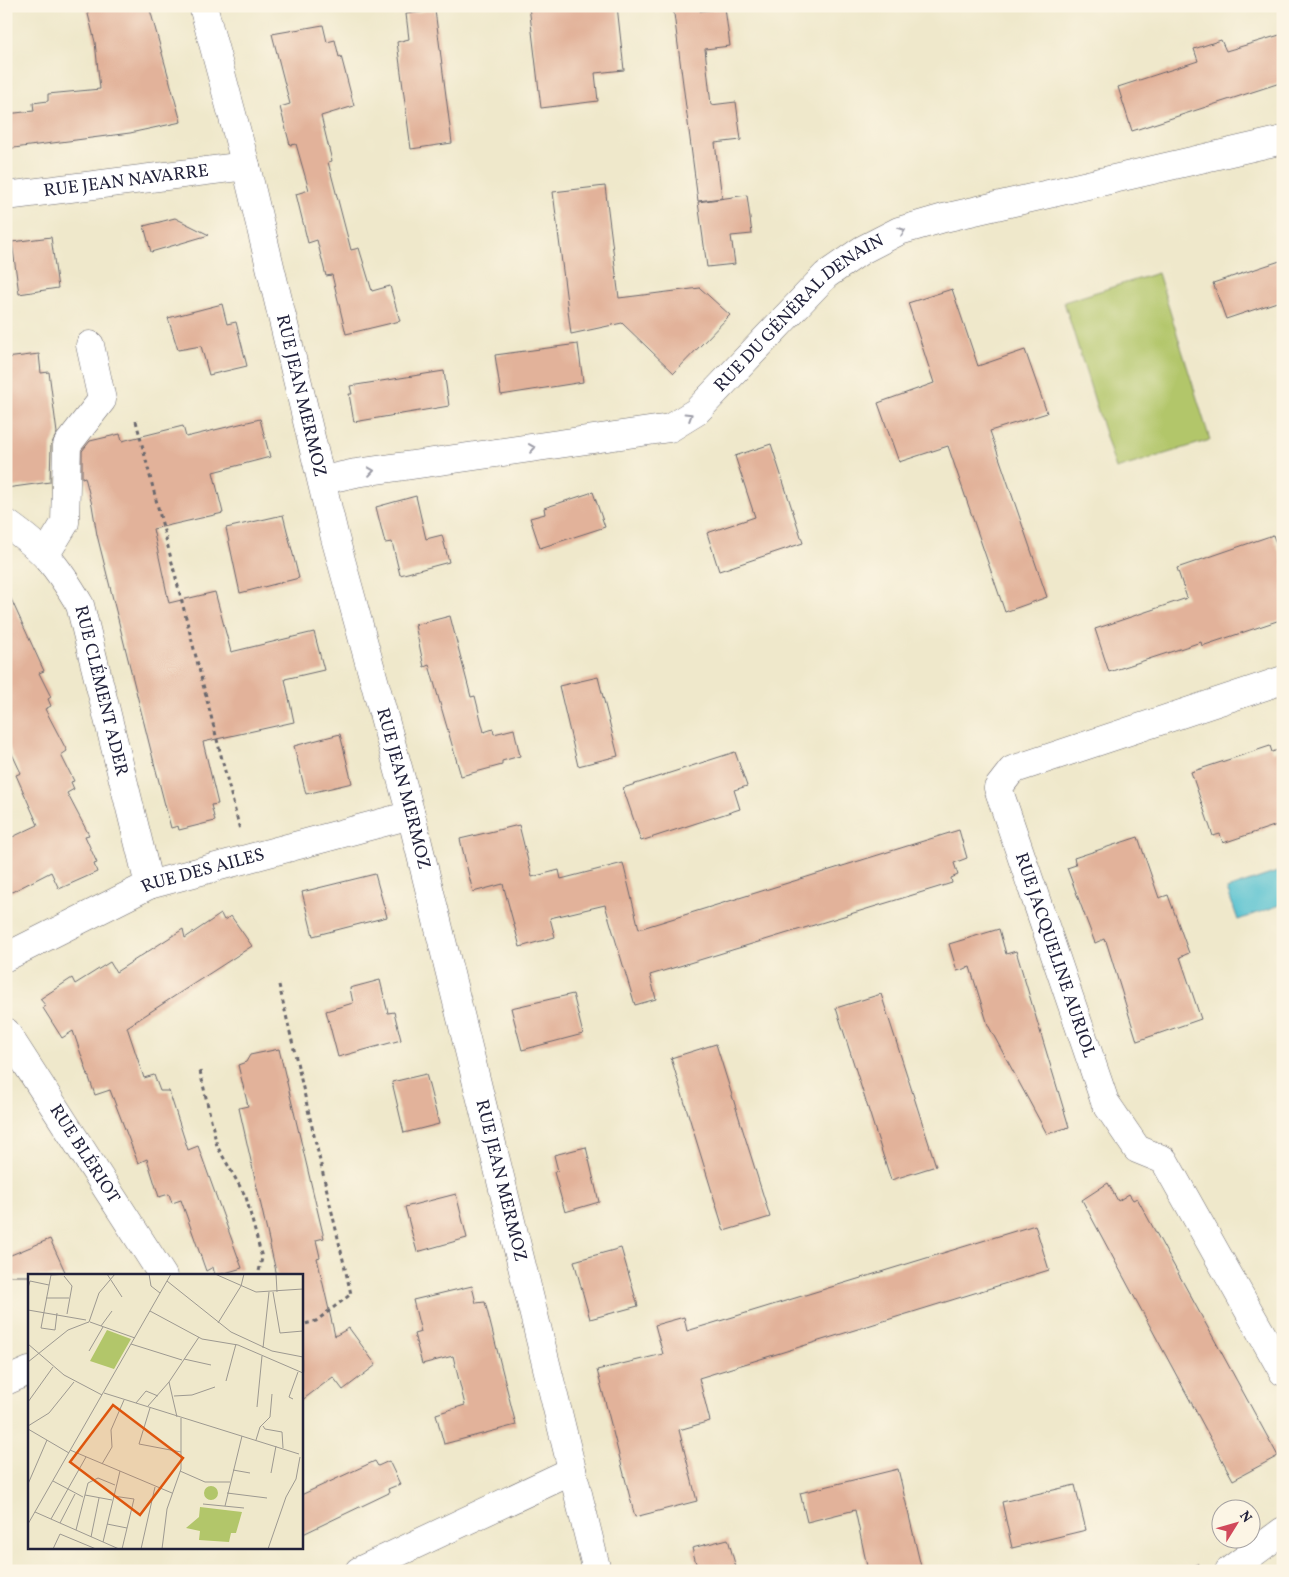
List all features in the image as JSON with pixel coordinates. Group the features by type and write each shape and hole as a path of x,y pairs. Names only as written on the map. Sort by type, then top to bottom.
{"street":[{"name":"RUE JEAN MERMOZ","path":"203,6 246,166 323,480 335,538 411,815 597,1571"},
{"name":"RUE DU GÉNÉRAL DENAIN","path":"323,480 356,473 670,428 696,412 826,275 862,250 899,231 944,218 1283,140"},
{"name":"RUE JEAN NAVARRE","path":"6,196 246,166"},
{"path":"46,554 64,522 67,445 102,400 90,345"},
{"name":"RUE CLÉMENT ADER","path":"6,523 46,554 59,570 80,605 149,885"},
{"name":"RUE JACQUELINE AURIOL","path":"1283,680 1012,770 998,788 1105,1102 1137,1149 1164,1160 1283,1372"},
{"name":"RUE DES AILES","path":"6,957 149,885 411,815"},
{"name":"RUE BLÉRIOT","path":"6,1032 161,1274"},
{"path":"6,1381 28,1371"},
{"path":"359,1571 572,1471"},
{"path":"1229,1571 1283,1531"}],"path":[{"path":"136,421 247,858"},
{"path":"279,984 351,1294 316,1321 302,1325"},
{"path":"200,1071 218,1146 248,1206 262,1258 258,1274"}],"green space":[{"path":"1158,273 1210,440 1116,469 1064,302"}],"water":[{"path":"1283,870 1283,904 1238,920 1227,889"}],"building":[{"path":"86,6 149,6 181,122 130,133 6,149 6,114 34,111 33,103 48,101 48,94 100,89 95,42"},
{"path":"529,6 617,6 624,70 595,73 598,101 541,108"},
{"path":"673,6 699,6 700,11 725,8 730,46 705,49 711,105 736,102 741,140 715,143 722,198 698,201"},
{"path":"435,10 452,143 411,149 397,42 409,39 406,14"},
{"path":"323,25 327,42 335,40 354,106 321,116 332,161 328,162 351,250 359,248 372,291 390,286 400,321 346,334 332,275 326,276 317,240 308,243 296,194 309,190 296,144 290,145 280,107 290,104 272,34"},
{"path":"1283,34 1283,82 1132,131 1118,87 1198,61 1194,49 1221,40 1226,51"},
{"path":"605,186 619,298 700,288 730,315 674,373 622,323 571,334 553,192"},
{"path":"747,195 752,234 731,236 735,264 707,267 698,202"},
{"path":"175,218 209,235 151,252 144,226"},
{"path":"51,237 58,288 19,294 12,242"},
{"path":"1283,260 1283,300 1226,319 1213,283"},
{"path":"952,289 978,366 1025,350 1047,413 990,431 1047,597 1005,612 948,446 899,462 878,403 934,383 908,303"},
{"path":"222,304 227,324 236,322 247,366 209,375 201,346 178,350 168,318"},
{"path":"578,344 583,382 501,395 495,355"},
{"path":"39,354 41,373 49,372 57,433 51,445 50,482 6,488 6,358"},
{"path":"444,371 449,406 354,422 349,394 352,394 350,386"},
{"path":"260,419 270,457 213,472 223,513 153,529 169,603 215,592 231,652 314,632 324,670 285,679 294,722 203,742 218,804 211,805 215,821 179,830 178,826 171,828 151,751 97,535 85,477 82,478 82,451 90,441 120,434 122,441 183,426 186,437"},
{"path":"771,444 803,543 719,571 707,533 755,517 735,456"},
{"path":"593,492 605,527 540,548 530,518 545,514 544,508"},
{"path":"416,496 426,539 442,535 449,562 400,575 392,542 385,543 376,507"},
{"path":"283,515 299,578 240,593 226,528"},
{"path":"1273,535 1283,562 1283,619 1202,646 1201,642 1109,672 1095,629 1187,598 1177,568"},
{"path":"6,588 44,671 39,673 51,697 48,699 51,706 45,709 67,751 61,755 74,781 71,782 74,789 67,793 89,835 85,836 97,863 94,864 97,872 59,889 51,872 6,895 6,840 38,825 16,775 21,773 6,741"},
{"path":"450,616 471,697 475,696 484,732 493,729 494,734 514,729 520,756 502,761 502,765 461,776 429,665 424,667 415,625"},
{"path":"598,677 618,756 578,766 559,686"},
{"path":"340,734 352,783 306,794 294,746"},
{"path":"1270,746 1272,752 1283,748 1283,823 1223,843 1220,834 1213,836 1191,772"},
{"path":"735,752 747,786 734,790 740,809 641,841 623,788"},
{"path":"519,825 532,877 559,870 561,879 623,863 639,929 959,830 967,858 954,863 958,875 951,878 952,883 650,975 656,999 635,1005 605,905 550,918 555,937 520,947 503,884 473,892 460,839"},
{"path":"1138,837 1159,898 1168,895 1189,953 1180,957 1201,1019 1137,1041 1106,941 1104,939 1095,943 1067,868 1076,865 1074,858"},
{"path":"375,874 387,917 313,936 302,892"},
{"path":"221,914 224,920 231,916 252,946 127,1027 144,1078 154,1075 160,1091 169,1091 188,1150 198,1146 242,1268 222,1274 215,1274 213,1267 206,1271 181,1200 172,1203 169,1194 159,1197 147,1159 138,1163 110,1090 95,1095 73,1031 62,1038 43,1008 46,1006 40,999 72,978 75,984 110,962 116,972 183,929 185,938"},
{"path":"999,929 1006,954 1016,951 1069,1127 1047,1134 988,1025 970,967 957,971 949,944"},
{"path":"380,980 388,1013 394,1012 401,1040 338,1057 326,1011 353,1003 350,988"},
{"path":"573,994 583,1034 522,1050 511,1008"},
{"path":"881,994 936,1166 891,1180 836,1008"},
{"path":"716,1044 770,1217 724,1231 671,1058"},
{"path":"279,1049 324,1238 316,1240 320,1257 317,1258 335,1336 349,1328 376,1365 343,1390 333,1377 302,1400 302,1274 277,1274 239,1108 248,1106 238,1065 246,1062 250,1055"},
{"path":"426,1074 439,1124 404,1133 392,1082"},
{"path":"586,1147 599,1202 565,1212 554,1172 558,1171 554,1155"},
{"path":"1108,1183 1118,1201 1129,1194 1133,1200 1137,1198 1278,1456 1233,1480 1082,1200"},
{"path":"456,1194 467,1238 417,1252 405,1207"},
{"path":"1035,1225 1049,1270 699,1378 710,1421 679,1430 697,1501 635,1517 597,1370 663,1354 655,1325 684,1317 687,1331"},
{"path":"50,1239 66,1274 6,1276 6,1257"},
{"path":"621,1248 638,1306 590,1319 574,1261"},
{"path":"472,1286 476,1303 485,1302 516,1425 444,1444 436,1414 465,1405 453,1356 422,1364 414,1334 421,1332 413,1300"},
{"path":"375,1461 378,1466 389,1461 400,1484 388,1489 389,1493 302,1535 302,1495"},
{"path":"898,1469 922,1571 868,1571 855,1510 807,1522 800,1493"},
{"path":"1075,1485 1086,1530 1012,1548 1002,1502"},
{"path":"728,1539 737,1571 698,1571 692,1548"}]}
